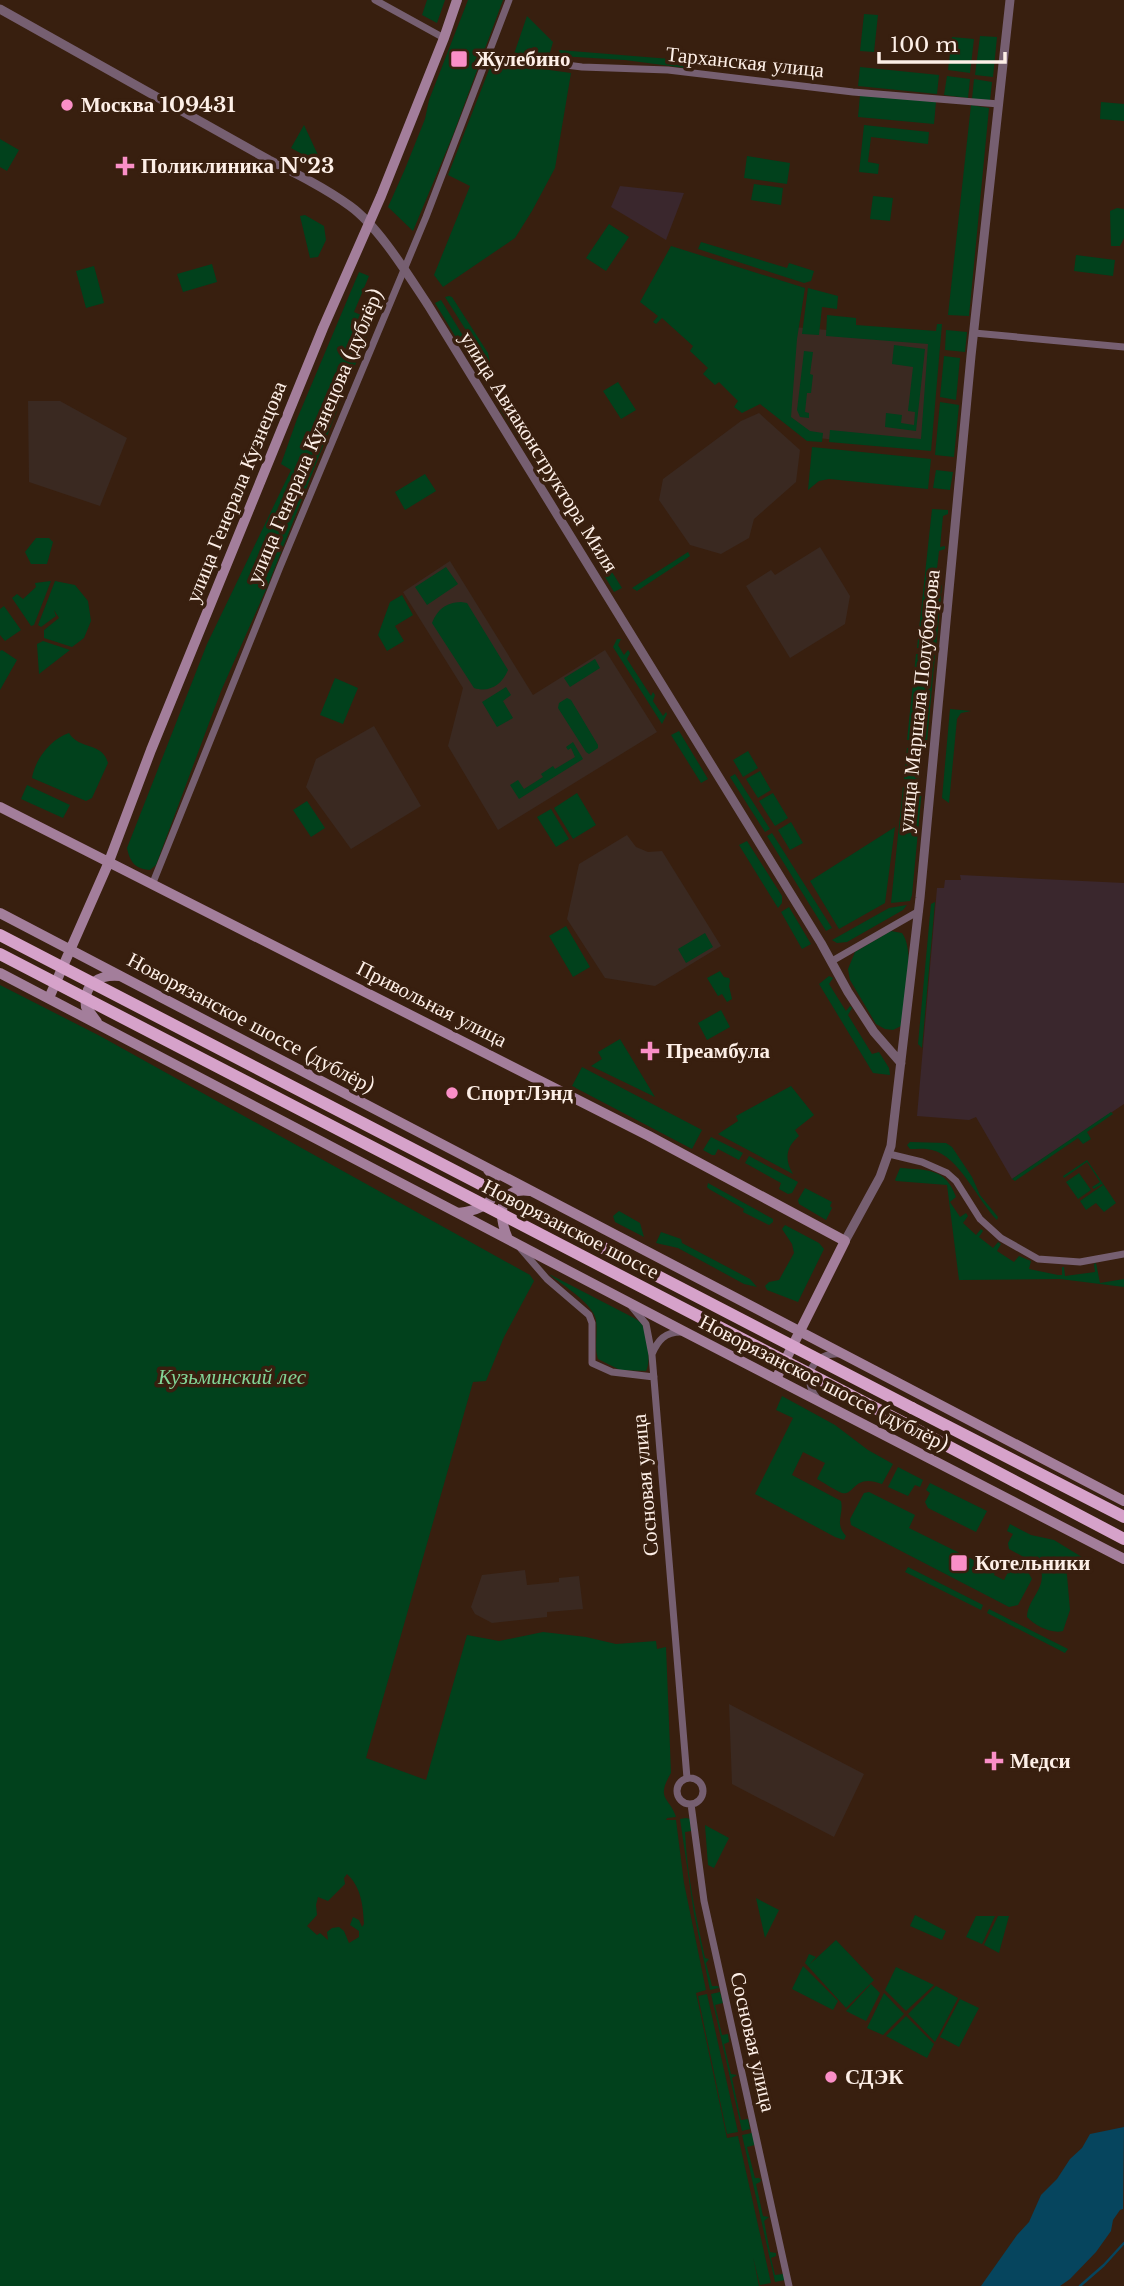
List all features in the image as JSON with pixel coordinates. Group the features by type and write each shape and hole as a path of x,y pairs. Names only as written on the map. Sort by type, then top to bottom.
{"highway":[{"name":"Новорязанское шоссе","path":"0,935 1124,1517"},
{"name":"Новорязанское шоссе","path":"0,954 1124,1539"}],"main road":[{"name":"улица Генерала Кузнецова","path":"49,998 108,864 151,750 323,328 369,224 457,0"},
{"name":"Привольная улица","path":"0,807 625,1124 845,1241"},
{"name":"Новорязанское шоссе (дублёр)","path":"0,913 1124,1501"},
{"name":"Новорязанское шоссе (дублёр)","path":"0,973 1124,1559"},
{"path":"100,1025 86,1007 87,990 92,982 101,977 123,977"},
{"path":"458,1213 473,1212 484,1207 495,1193 493,1174 484,1167"},
{"path":"508,1239 502,1225 502,1205 513,1192 533,1192"},
{"name":"улица Маршала Полубоярова","path":"776,1379 845,1241"}],"street":[{"path":"374,0 444,38"},
{"name":"улица Генерала Кузнецова (дублёр)","path":"152,885 270,590 426,217 509,0"},
{"name":"улица Маршала Полубоярова","path":"845,1241 880,1177 889,1154 919,911 974,333 1010,0"},
{"name":"улица Авиаконструктора Миля","path":"0,9 310,181 352,207 369,224 404,269 434,315 832,961 848,992 874,1032 901,1063"},
{"name":"Тарханская улица","path":"487,55 582,67 668,70 853,92 999,104"},
{"path":"974,333 1124,347"},
{"path":"832,961 919,911"},
{"path":"889,1154 922,1162 947,1173 956,1181 980,1219 1001,1238 1038,1259 1080,1262 1124,1254"},
{"path":"519,1245 547,1279 589,1315 592,1323 592,1363 612,1372 654,1377"},
{"name":"Сосновая улица","path":"621,1299 632,1307 646,1324 652,1355 687,1779"},
{"path":"652,1355 656,1343 662,1337 685,1332"},
{"path":"821,1403 810,1387 810,1370 820,1357 834,1353 845,1354"},
{"name":"Сосновая улица","path":"687,1779 696,1780 702,1790 699,1800 691,1804 681,1801 677,1791 679,1784 687,1779"},
{"name":"Сосновая улица","path":"691,1804 704,1901 789,2286"}],"shaded area":[{"path":"620,186 684,193 666,240 611,207"},
{"path":"793,327 931,339 922,449 808,437 764,400"},
{"path":"28,401 60,401 127,438 100,506 29,482"},
{"path":"759,413 800,450 796,482 754,519 749,538 721,554 690,545 659,500 663,479 741,421"},
{"path":"820,547 850,596 845,624 790,658 746,586 771,570 775,575"},
{"path":"450,561 533,695 605,650 657,732 498,830 448,746 463,688 403,592"},
{"path":"374,726 421,806 351,849 306,787 316,759"},
{"path":"627,835 636,847 648,852 662,851 721,946 655,986 605,978 567,919 579,864"},
{"path":"960,875 1124,883 1124,1104 1012,1179 976,1117 969,1120 917,1116 937,888 944,888 945,880 961,880"},
{"path":"525,1570 527,1585 559,1582 559,1578 579,1576 583,1609 547,1612 547,1617 492,1623 475,1614 471,1607 482,1575"},
{"path":"729,1704 864,1774 834,1837 732,1784"}],"green space":[{"path":"427,0 445,0 437,23 422,15"},
{"path":"468,0 503,0 453,135 413,231 388,207 425,119 429,100"},
{"path":"864,14 878,15 874,52 860,51"},
{"path":"527,16 553,42 549,56 514,54"},
{"path":"980,36 997,37 993,77 975,75"},
{"path":"952,37 974,39 970,73 948,70"},
{"path":"559,50 695,61 693,69 625,60 560,56"},
{"path":"492,62 571,73 555,168 515,238 443,287 434,275 470,186 448,175"},
{"path":"860,67 939,75 937,94 858,86"},
{"path":"947,76 970,79 968,98 944,95"},
{"path":"974,79 992,82 990,101 972,99"},
{"path":"860,95 936,102 934,124 858,117"},
{"path":"1101,102 1124,104 1124,121 1100,119"},
{"path":"971,105 989,108 969,316 948,315"},
{"path":"304,125 318,155 315,161 291,148"},
{"path":"864,125 929,132 928,144 871,137 868,162 879,164 878,174 859,172"},
{"path":"0,139 19,150 7,171 0,167"},
{"path":"747,156 790,163 787,184 744,178"},
{"path":"754,184 783,188 781,205 751,200"},
{"path":"873,196 893,198 890,221 870,219"},
{"path":"1124,209 1124,238 1120,246 1111,246 1110,211"},
{"path":"305,215 324,226 326,240 318,257 310,258 300,216"},
{"path":"609,224 629,237 606,271 586,258"},
{"path":"701,242 787,268 789,263 814,271 811,281 804,283 698,249"},
{"path":"671,246 805,288 797,339 791,417 810,431 823,433 822,442 807,441 760,404 742,413 734,407 738,401 719,382 715,385 703,374 708,368 690,351 693,346 662,318 656,324 653,322 658,316 640,302"},
{"path":"1076,255 1115,260 1113,276 1074,271"},
{"path":"212,264 217,282 183,292 177,274"},
{"path":"94,266 104,303 86,308 76,271"},
{"path":"359,272 369,276 354,312 373,320 268,585 221,691 156,865 150,870 140,868 132,861 127,848 207,644 291,470 281,464 297,419"},
{"path":"808,288 838,296 837,309 822,307 819,335 802,334"},
{"path":"449,296 488,353 488,365 445,297"},
{"path":"441,300 483,368 477,372 435,303"},
{"path":"827,315 856,318 856,325 936,331 937,324 942,324 931,451 829,442 830,430 921,439 928,344 826,336"},
{"path":"946,330 967,332 965,352 945,350"},
{"path":"894,345 925,349 916,431 885,427 886,413 902,415 901,423 914,425 915,412 908,411 913,367 892,364"},
{"path":"804,351 813,352 811,393 807,393 805,412 809,413 809,418 800,417 797,410"},
{"path":"944,356 960,358 956,400 940,397"},
{"path":"618,382 636,410 621,419 603,391"},
{"path":"940,402 959,405 954,457 935,455"},
{"path":"508,405 561,492 555,495 500,410"},
{"path":"812,447 931,459 928,489 829,479 819,481 808,490"},
{"path":"936,470 953,472 950,490 933,488"},
{"path":"425,474 436,491 405,510 395,492"},
{"path":"932,509 948,510 948,514 943,516 940,547 945,546 945,549 939,551 935,586 942,585 936,649 917,648"},
{"path":"587,532 622,588 614,592 584,541"},
{"path":"36,538 49,538 53,542 47,564 31,564 25,552"},
{"path":"688,552 690,556 637,591 632,588"},
{"path":"446,567 458,584 427,605 415,587"},
{"path":"51,581 34,625 31,626 12,598 17,594 23,599 36,587 35,583"},
{"path":"55,581 75,585 88,601 91,621 84,638 72,647 44,638 44,630 59,618 54,610 56,616 41,627 38,625"},
{"path":"402,595 413,615 395,626 404,641 387,651 378,635 390,602"},
{"path":"461,602 467,603 508,670 499,684 490,688 474,688 432,623 443,608"},
{"path":"4,606 21,630 5,641 0,635 0,609"},
{"path":"617,639 621,639 618,645 624,655 628,650 630,653 627,659 651,696 653,692 655,695 653,701 663,716 666,712 662,724 613,647"},
{"path":"43,641 70,650 39,674 37,644"},
{"path":"0,651 17,660 0,690"},
{"path":"916,654 935,655 927,742 907,740"},
{"path":"595,659 600,668 570,687 564,678"},
{"path":"335,678 358,688 343,724 320,715"},
{"path":"506,687 511,695 503,701 513,718 497,727 482,702"},
{"path":"567,698 571,700 598,745 598,748 589,754 558,708 559,703"},
{"path":"950,709 971,711 961,713 957,719 949,803 942,798"},
{"path":"679,731 708,779 701,783 671,735"},
{"path":"69,733 79,742 101,752 108,763 92,798 86,801 32,778 45,751 56,740"},
{"path":"573,742 583,759 519,799 510,785 518,780 524,789 543,777 541,774 553,766 555,769 575,757 571,748 568,750 566,747"},
{"path":"907,748 922,749 919,780 904,779"},
{"path":"748,751 758,768 743,777 733,760"},
{"path":"760,771 771,790 758,798 746,779"},
{"path":"735,774 770,829 765,832 730,777"},
{"path":"27,785 70,805 63,818 21,799"},
{"path":"903,787 922,789 912,895 910,901 891,903"},
{"path":"577,793 596,825 573,839 554,808"},
{"path":"773,793 788,818 775,826 759,801"},
{"path":"307,801 325,828 311,837 293,810"},
{"path":"551,809 569,839 556,847 537,817"},
{"path":"791,822 803,843 790,850 778,830"},
{"path":"895,827 885,903 839,929 810,881"},
{"path":"772,833 832,928 826,931 767,836"},
{"path":"747,841 782,896 782,903 778,908 739,845"},
{"path":"935,902 922,1048 918,1044 931,904"},
{"path":"907,905 903,910 847,942 837,943 832,940 889,908"},
{"path":"789,907 811,944 802,949 781,912"},
{"path":"566,926 590,967 573,977 549,936"},
{"path":"891,931 902,933 906,941 909,964 901,1026 893,1030 876,1024 850,980 848,969 855,952"},
{"path":"705,933 713,947 686,963 678,949"},
{"path":"720,971 730,981 732,999 727,1002 722,994 718,996 707,978"},
{"path":"829,976 833,978 829,984 846,1011 850,1006 852,1008 848,1015 872,1054 879,1052 889,1068 890,1075 873,1073 819,984"},
{"name":"Кузьминский лес","path":"0,985 100,1036 530,1275 534,1281 504,1337 486,1381 473,1382 366,1758 426,1780 467,1635 499,1641 543,1632 616,1644 656,1641 657,1649 666,1647 671,1773 664,1794 676,1817 666,1820 676,1820 684,1883 706,1990 696,1993 727,2138 738,2136 771,2283 760,2285 753,2257 759,2286 0,2286","holes":["347,1874 360,1897 364,1924 362,1927 359,1920 353,1917 350,1925 359,1931 359,1937 349,1943 344,1931 339,1927 327,1932 328,1940 307,1926 317,1915 318,1897 328,1901 345,1884 344,1878"]},
{"path":"721,1010 730,1027 707,1040 698,1023"},
{"path":"620,1039 655,1097 591,1066 602,1059 598,1052"},
{"path":"582,1067 702,1130 692,1149 572,1086"},
{"path":"791,1086 814,1115 795,1130 799,1136 791,1144 788,1158 793,1174 718,1134 738,1121 736,1116"},
{"path":"1111,1112 1113,1114 1087,1132 1091,1139 1083,1144 1078,1138 1015,1181 1012,1179"},
{"path":"711,1137 743,1153 739,1160 718,1149 715,1155 703,1150"},
{"path":"910,1142 946,1143 952,1147 972,1177 980,1195 998,1217 997,1220 951,1161 932,1150 910,1149 907,1145"},
{"path":"749,1156 798,1182 792,1193 788,1194 779,1189 781,1183 745,1163"},
{"path":"1087,1160 1116,1203 1104,1212 1096,1203 1086,1210 1080,1201 1103,1185 1094,1189 1092,1187 1100,1182 1087,1162 1064,1178 1063,1176"},
{"path":"900,1168 927,1170 941,1176 952,1188 956,1197 950,1202 960,1217 966,1213 968,1216 963,1223 976,1235 981,1229 983,1231 979,1237 993,1248 998,1242 1001,1244 997,1251 1014,1262 1019,1256 1031,1261 1029,1269 1058,1275 1062,1275 1064,1267 1065,1276 1095,1272 1096,1263 1100,1283 1124,1279 1124,1287 1060,1279 959,1280 947,1185 896,1181"},
{"path":"1079,1173 1091,1190 1078,1199 1066,1182"},
{"path":"708,1183 773,1219 773,1222 769,1225 743,1212 744,1209 709,1189"},
{"path":"805,1188 832,1202 826,1220 799,1204 798,1200"},
{"path":"619,1211 640,1223 644,1237 615,1222 613,1216"},
{"path":"785,1225 819,1243 824,1249 798,1302 767,1290 765,1286 769,1282 779,1280 794,1253 792,1244 782,1229"},
{"path":"661,1232 681,1239 682,1243 750,1279 757,1287 744,1284 678,1248 656,1243"},
{"path":"549,1274 641,1323 648,1348 646,1371 620,1370 598,1359 594,1314 583,1301"},
{"path":"782,1396 835,1425 868,1450 893,1464 882,1484 865,1481 842,1493 817,1479 825,1463 803,1452 792,1475 841,1501 840,1523 846,1536 844,1540 755,1494 793,1418 776,1410"},
{"path":"898,1467 923,1480 920,1487 915,1485 908,1496 888,1487"},
{"path":"930,1483 987,1511 976,1532 928,1508 925,1502 930,1493 926,1490"},
{"path":"869,1492 915,1515 909,1528 996,1571 994,1575 1004,1580 1012,1564 1028,1572 1032,1579 1018,1605 1009,1607 851,1525 850,1519 864,1493"},
{"path":"1010,1524 1031,1535 1054,1540 1090,1562 1091,1568 1066,1564 1070,1610 1063,1631 1044,1628 1027,1617 1040,1587 1042,1574 1040,1566 1009,1549 1008,1543 1013,1534 1007,1531"},
{"path":"908,1567 983,1605 981,1610 905,1572"},
{"path":"989,1609 1068,1649 1065,1653 987,1613"},
{"path":"680,1819 690,1819 691,1831 685,1832 695,1911 705,1958 709,1959 706,1963 712,1986 719,1988 710,1990 694,1914"},
{"path":"705,1825 729,1838 714,1868 708,1865"},
{"path":"756,1898 779,1910 765,1938"},
{"path":"915,1915 946,1931 942,1940 910,1926"},
{"path":"976,1916 995,1916 982,1944 966,1937"},
{"path":"998,1916 1009,1916 999,1953 984,1945"},
{"path":"836,1940 874,1980 846,2008 805,1963 809,1954 816,1957 810,1964"},
{"path":"803,1966 838,2001 833,2010 792,1989"},
{"path":"896,1967 934,1985 906,2011 885,1990"},
{"path":"871,1984 880,1993 866,2021 846,2011"},
{"path":"936,1986 958,1998 935,2042 908,2014"},
{"path":"720,1992 723,2003 715,2005 722,2035 728,2034 729,2042 724,2044 731,2074 737,2075 732,2078 741,2120 748,2119 750,2129 742,2131 711,1994"},
{"path":"884,1993 904,2014 883,2035 867,2028"},
{"path":"707,1994 738,2132 727,2134 698,1996"},
{"path":"960,1999 979,2008 959,2047 940,2037"},
{"path":"906,2016 934,2044 927,2058 886,2036"},
{"path":"752,2133 755,2145 747,2147 755,2178 761,2180 756,2184 763,2216 769,2217 764,2221 770,2252 776,2253 776,2256 771,2258 775,2275 783,2274 785,2280 775,2282 742,2135"}],"water":[{"path":"1124,2127 1123,2209 1113,2220 1111,2231 1096,2252 1060,2286 981,2286 1029,2222 1041,2195 1082,2148 1090,2134"}],"waterway":[{"path":"1080,2286 1124,2243"}],"place":[{"name":"Жулебино","path":"459,59"},
{"name":"Москва 109431","path":"67,105"},
{"name":"Поликлиника №23","path":"125,166"},
{"name":"Преамбула","path":"650,1051"},
{"name":"СпортЛэнд","path":"452,1093"},
{"name":"Котельники","path":"959,1563"},
{"name":"Медси","path":"994,1761"},
{"name":"СДЭК","path":"831,2077"}]}
